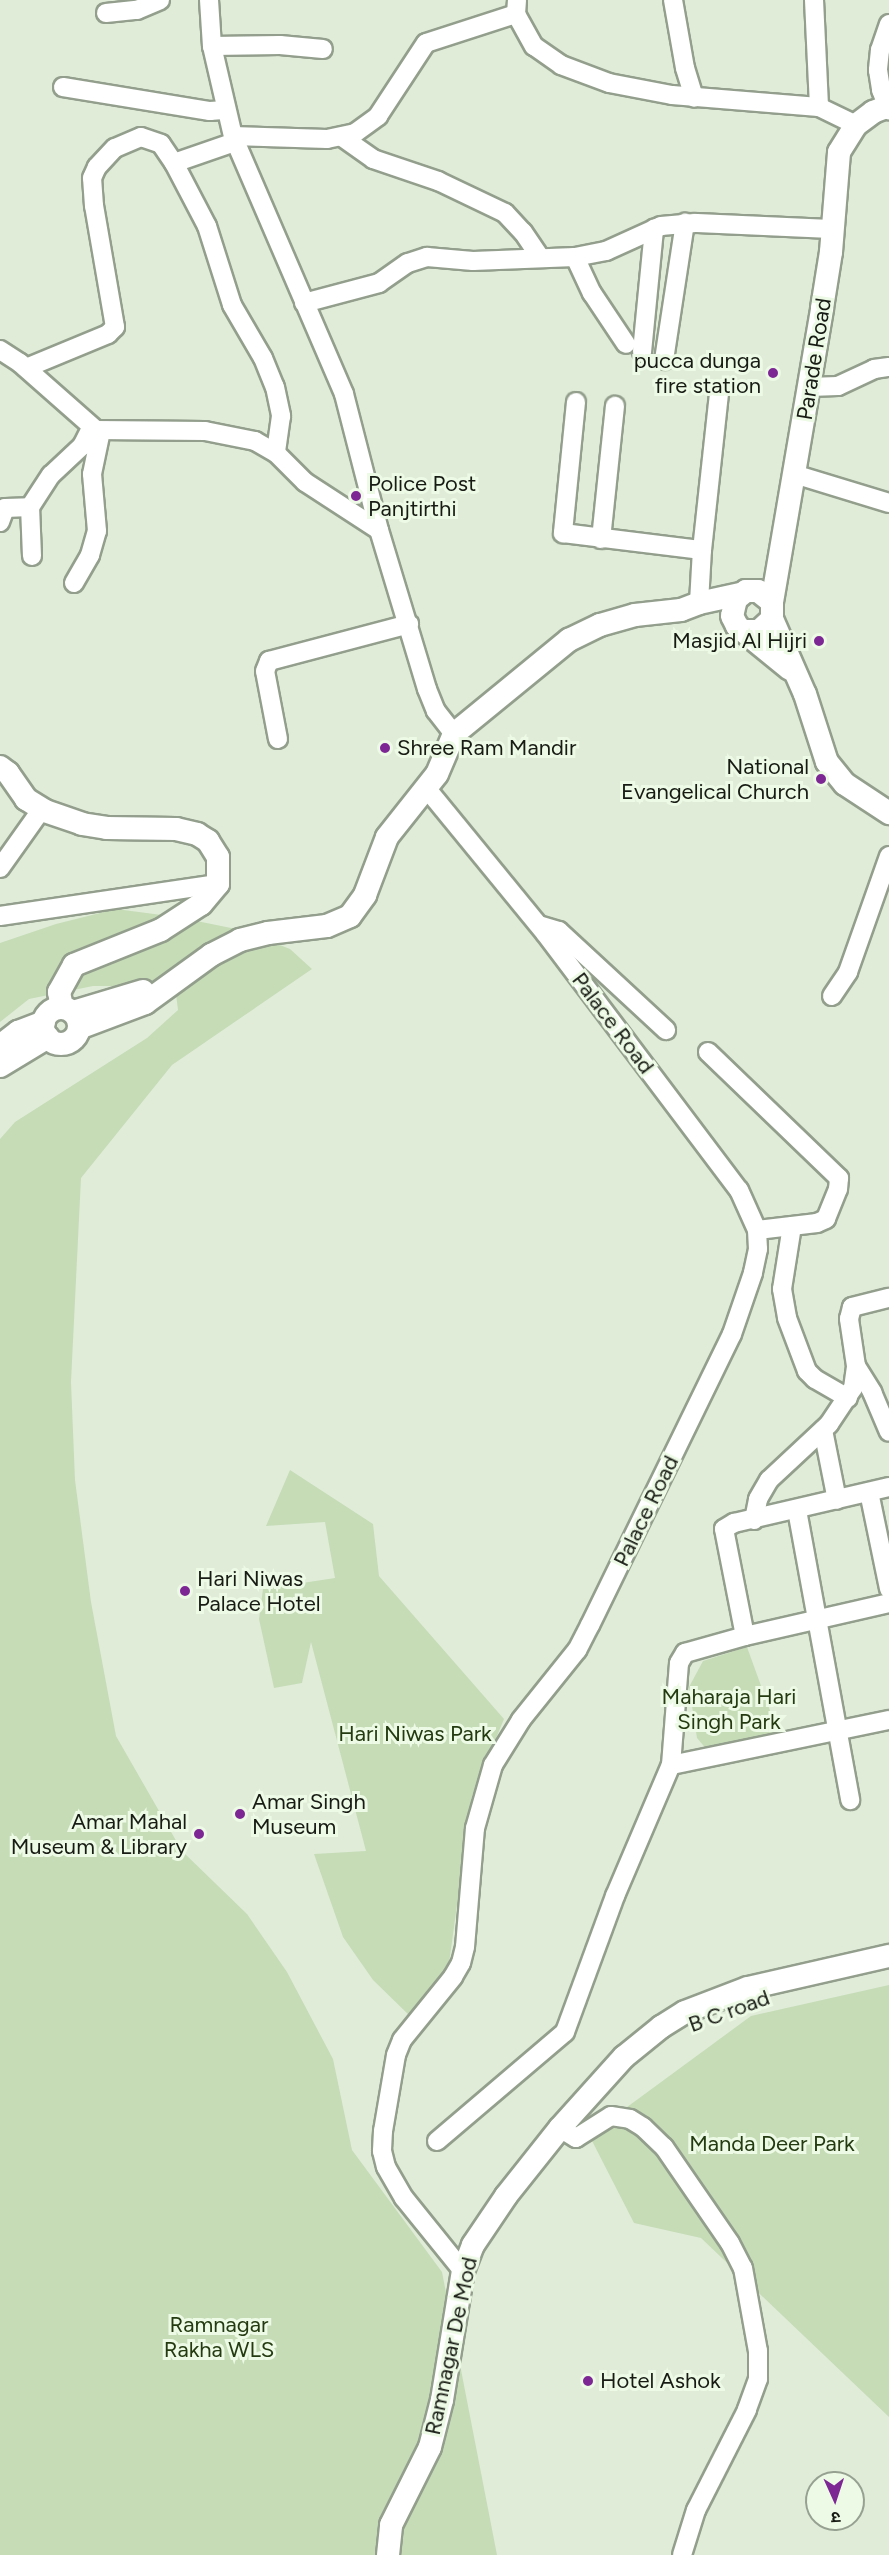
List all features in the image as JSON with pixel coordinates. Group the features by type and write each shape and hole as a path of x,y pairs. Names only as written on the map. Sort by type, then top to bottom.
{"main road":[{"name":"Parade Road","path":"772,610 778,553 809,387 833,229 841,144 856,125 873,112 889,108"},
{"name":"Parade Road","path":"839,164 862,131 889,108"},
{"path":"778,553 733,604 740,626 794,673"},
{"path":"0,1066 46,1030 50,1012 71,1016 145,1003 211,955 240,940 268,933 327,926 350,916 365,895 387,837 437,774 454,734 569,640 600,626 636,615 690,607 743,593 763,593 772,610 794,673 805,694 820,744 833,771 845,784 889,813"},
{"path":"690,607 759,632 772,610"},
{"path":"0,767 8,773 26,799 42,809 82,824 106,828 176,829 197,834 208,841 218,857 218,884 201,904 161,930 74,965 60,992 71,1016 70,1041 54,1042 46,1030"},
{"path":"0,1046 18,1032 46,1030"},
{"name":"Ramnagar De Mod","path":"388,2555 391,2525 399,2505 423,2465 437,2424 463,2271 473,2245 487,2223 563,2126 624,2057 661,2027 685,2012 748,1988 889,1956"},
{"name":"B C road","path":"563,2126 608,2095 658,2045 684,2026 707,2015 779,1992 889,1969"}],"street":[{"path":"106,13 137,10 160,0"},
{"path":"209,0 212,46 234,139 344,394 379,530 410,624 427,689 436,711 454,734"},
{"path":"673,0 685,68 694,98"},
{"path":"814,0 819,107"},
{"path":"174,163 234,139 327,139 355,133 378,116 426,43 517,7 534,46 561,65 609,82 694,98 819,107 856,125"},
{"path":"889,24 878,63 881,90 889,108"},
{"path":"212,46 280,45 323,49"},
{"path":"63,87 203,110 226,110"},
{"path":"26,368 108,334 115,327 92,178 97,167 115,148 141,137 161,144 174,163 207,226 232,305 263,358 275,387 281,416 276,453"},
{"path":"342,137 373,159 438,181 505,213 523,232 540,257"},
{"path":"304,303 379,283 415,259 440,257 473,261 574,257 606,251 654,229 685,224 729,223 833,229"},
{"path":"664,360 685,224"},
{"path":"574,257 592,293 634,348 654,229"},
{"path":"0,350 26,368 96,429 205,431 255,441 276,453 305,482 379,530"},
{"path":"809,387 838,386 874,369 889,367"},
{"path":"690,607 702,550 719,394"},
{"path":"576,402 561,529 566,535 702,550"},
{"path":"601,539 615,406"},
{"path":"32,555 30,507 51,475 82,446 96,429"},
{"path":"74,582 90,555 97,531 92,474 96,429"},
{"path":"794,474 889,503"},
{"path":"0,522 5,508 30,507"},
{"path":"278,739 265,671 269,661 410,624"},
{"name":"Palace Road","path":"427,789 538,925 739,1190 757,1230 758,1249 753,1273 732,1334 595,1615 577,1650 520,1720 493,1765 475,1828 465,1947 461,1963 453,1977 402,2040 396,2055 383,2131 382,2151 386,2167 404,2198 463,2271"},
{"path":"0,868 42,809"},
{"path":"832,996 848,972 889,856"},
{"path":"0,916 218,884"},
{"path":"538,925 559,931 666,1030"},
{"path":"708,1052 839,1178 838,1189 826,1219 757,1230"},
{"path":"792,1226 782,1289 787,1318 810,1375 848,1398"},
{"path":"754,1520 758,1499 769,1480 823,1430 848,1398 855,1380 856,1366 849,1312 858,1303 889,1298"},
{"path":"856,1366 872,1392 889,1428"},
{"path":"823,1430 837,1500"},
{"path":"745,1636 724,1529 734,1523 889,1487"},
{"path":"869,1492 889,1589"},
{"path":"797,1510 850,1800"},
{"path":"437,2141 565,2032 615,1896 671,1765 681,1657 690,1650 889,1603"},
{"path":"671,1765 889,1720"},
{"path":"563,2126 576,2138 611,2116 630,2119 643,2127 658,2140 689,2182 736,2252 743,2268 758,2351 758,2379 747,2410 696,2510 682,2555"}],"green space":[{"name":"Ramnagar Rakha WLS","path":"116,909 177,917 241,930 290,949 312,969 172,1065 81,1178 71,1382 75,1480 91,1602 116,1736 182,1851 247,1914 287,1972 333,2059 352,2150 442,2272 497,2555 0,2555 0,1139 15,1122 147,1038 178,1010 175,986 93,986 29,999 0,1022 0,943 56,924"},
{"name":"Hari Niwas Park","path":"290,1470 373,1524 379,1576 504,1719 472,1796 447,1978 412,2018 373,1980 343,1937 314,1854 366,1851 311,1642 302,1683 274,1688 259,1619 263,1589 335,1578 325,1522 266,1526"},
{"name":"Maharaja Hari Singh Park","path":"747,1647 777,1730 772,1738 708,1751 697,1738 689,1687 703,1661"},
{"name":"Manda Deer Park","path":"889,1985 889,2417 701,2238 634,2223 589,2135 751,2016"}],"place":[{"name":"pucca dunga fire station","path":"773,373"},
{"name":"Police Post Panjtirthi","path":"356,496"},
{"name":"Masjid Al Hijri","path":"819,641"},
{"name":"Shree Ram Mandir","path":"385,748"},
{"name":"National Evangelical Church","path":"821,779"},
{"name":"Hari Niwas Palace Hotel","path":"185,1591"},
{"name":"Amar Singh Museum","path":"240,1814"},
{"name":"Amar Mahal Museum & Library","path":"199,1834"},
{"name":"Hotel Ashok","path":"588,2381"}]}
